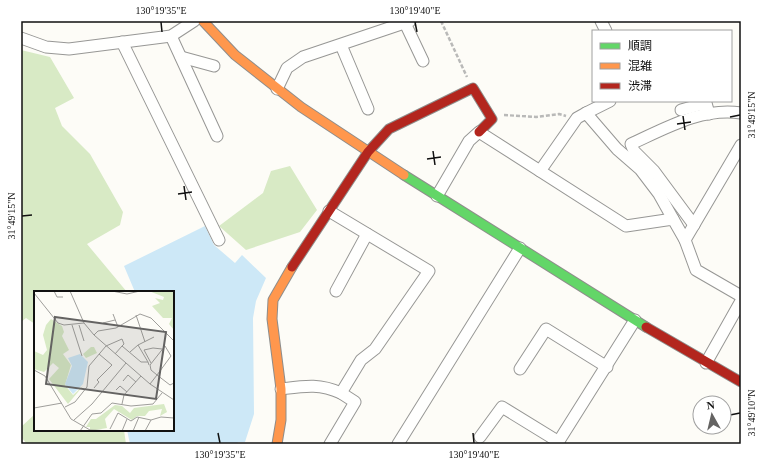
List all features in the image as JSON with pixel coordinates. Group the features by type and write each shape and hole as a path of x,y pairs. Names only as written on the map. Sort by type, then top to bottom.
{"street":[{"path":"21,38 46,47 69,49 171,36 194,21"},
{"path":"203,21 235,55 277,89 368,152 635,320 706,363 741,382"},
{"path":"601,21 606,30"},
{"path":"277,89 287,68 303,57 407,22 423,61"},
{"path":"171,36 217,136"},
{"path":"122,42 219,240"},
{"path":"341,45 368,109"},
{"path":"181,57 214,66"},
{"path":"277,444 281,420 281,388 272,319 273,300 283,281 368,152 389,129 473,88 492,119 469,142 437,196"},
{"path":"540,171 581,116 608,102"},
{"path":"681,110 706,103 709,114"},
{"path":"694,225 654,171 634,151 631,144 690,117 731,111 741,113"},
{"path":"581,116 617,150 640,169 659,194 685,240 696,270 741,296"},
{"path":"479,132 626,226 673,219"},
{"path":"685,240 741,145"},
{"path":"329,211 429,271 375,350 361,360 341,393"},
{"path":"336,291 367,234"},
{"path":"398,444 520,248"},
{"path":"706,363 741,301"},
{"path":"480,437 502,407 558,443 607,367 635,320"},
{"path":"520,369 546,329 607,367"},
{"path":"281,388 313,385 328,387 355,402 330,444"}],"path":[{"path":"441,21 473,88"},
{"path":"492,119 507,114 536,117 559,114 581,116"}],"green space":[{"path":"21,50 50,57 74,98 55,108 62,126 90,154 123,212 120,225 87,244 126,291 34,291 34,323 26,318 21,322"},
{"path":"290,166 317,210 300,232 246,250 219,226 263,193 271,171"},
{"path":"34,415 34,431 124,431 126,444 27,444 21,437 21,427"}],"water":[{"path":"205,226 214,245 235,263 242,255 266,278 256,301 253,318 254,414 245,442 238,442 237,444 130,444 127,431 174,431 174,291 135,291 124,266"}],"traffic: fast":[{"path":"404,175 646,327"}],"traffic: slow":[{"path":"203,21 235,55 301,107 404,175"},
{"path":"277,444 281,420 281,389 272,319 273,300 292,267"}],"traffic: jam":[{"path":"292,267 368,152 389,129 473,88 492,119 479,132"},
{"path":"646,327 741,382"}]}
